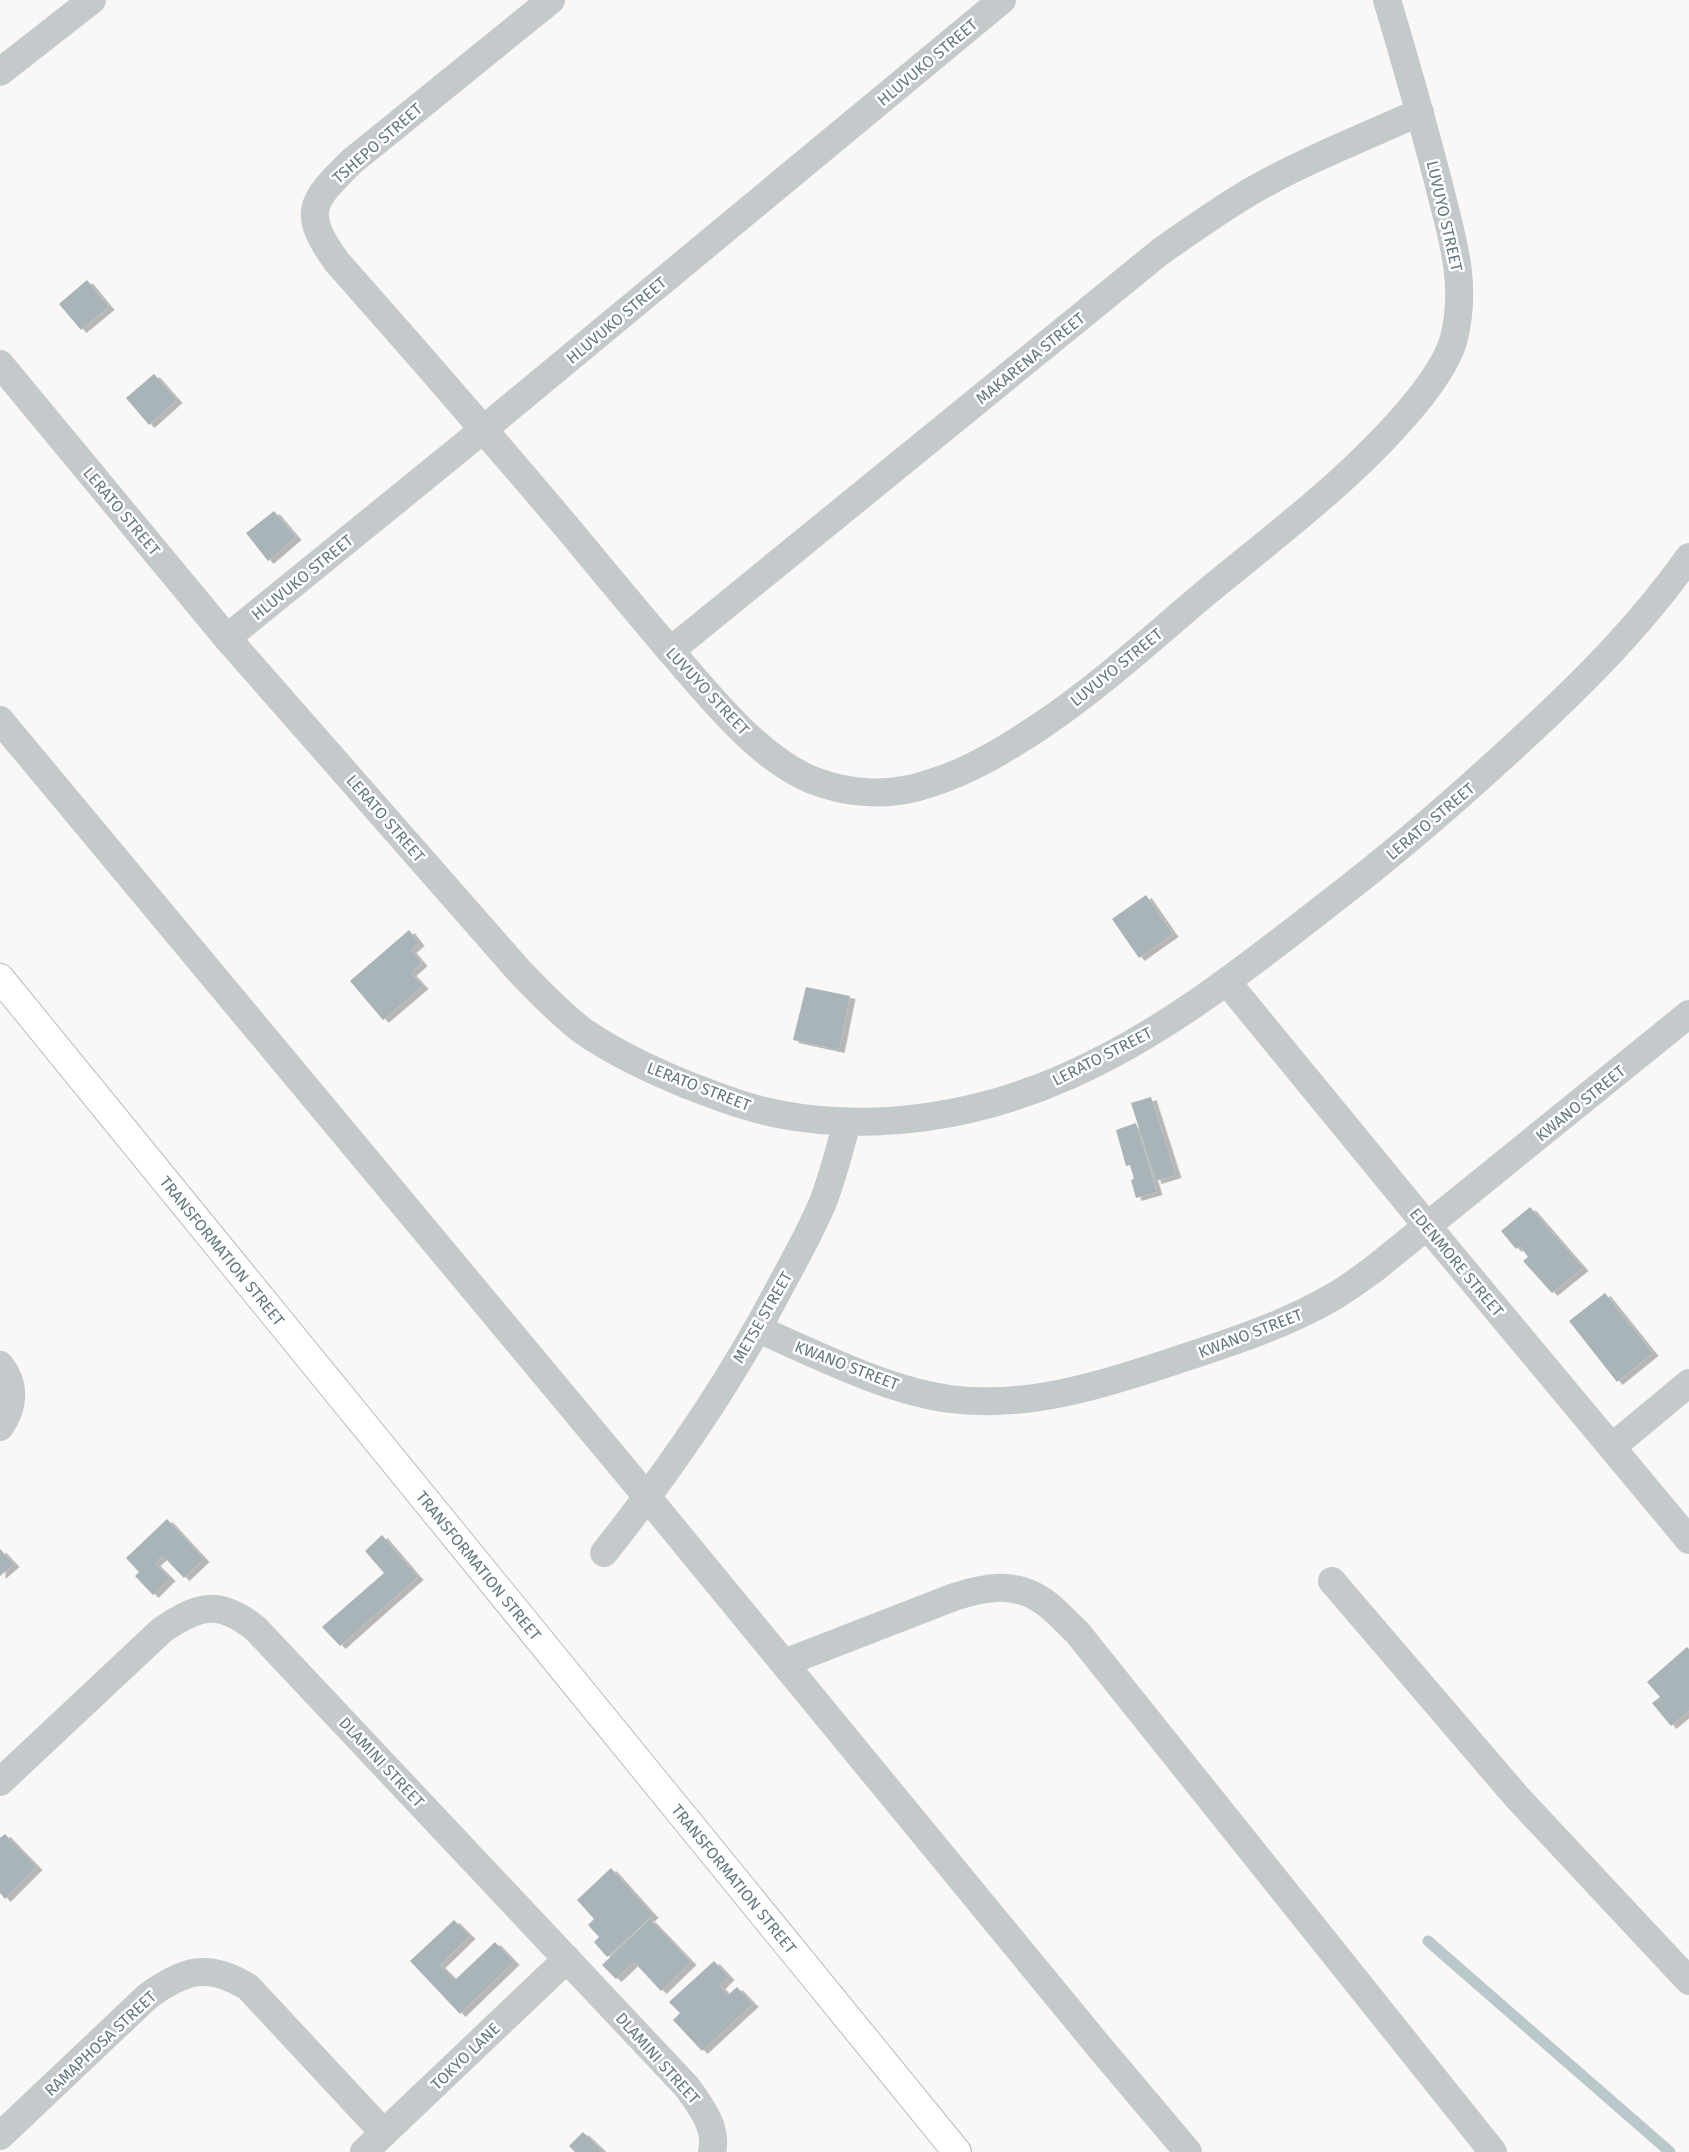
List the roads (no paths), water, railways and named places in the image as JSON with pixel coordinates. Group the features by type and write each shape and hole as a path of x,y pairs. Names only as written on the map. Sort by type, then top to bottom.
{"street":[{"path":"0,72 92,0"},
{"name":"TSHEPO STREET","path":"484,429 337,262 324,244 316,226 314,214 316,202 325,188 351,162 551,0"},
{"name":"HLUVUKO STREET","path":"227,638 484,429 1002,0"},
{"name":"LUVUYO STREET","path":"484,429 670,651 735,725 776,758 809,779 853,792 895,792 929,784 966,770 998,753 1087,692 1316,501 1400,421 1435,378 1453,343 1460,304 1458,263 1420,112 1386,0"},
{"name":"MAKARENA STREET","path":"670,651 1152,259 1204,220 1255,189 1304,164 1420,112"},
{"name":"LERATO STREET","path":"0,364 227,638 521,973 581,1030 630,1059 673,1079 729,1101 777,1114 847,1122 920,1118 971,1110 1018,1096 1069,1076 1120,1050 1227,982 1406,843 1468,790 1580,686 1613,652 1645,616 1689,557"},
{"path":"0,720 648,1498 1100,2049 1188,2152"},
{"name":"TRANSFORMATION STREET","path":"0,978 957,2152"},
{"name":"EDENMORE STREET","path":"1227,982 1689,1540"},
{"name":"KWANO STREET","path":"758,1329 896,1386 949,1399 994,1402 1050,1395 1105,1384 1256,1334 1335,1297 1428,1227 1689,1014"},
{"name":"METSE STREET","path":"604,1553 648,1498 689,1438 758,1329 807,1236 822,1202 835,1167 847,1122"},
{"path":"0,1365 10,1382 12,1393 11,1406 0,1427"},
{"path":"1612,1447 1689,1383"},
{"path":"1332,1581 1516,1796 1689,1981"},
{"path":"784,1663 954,1597 983,1588 1015,1588 1043,1600 1077,1632 1493,2152"},
{"name":"DLAMINI STREET","path":"0,1782 162,1630 194,1611 208,1608 224,1610 240,1616 256,1629 687,2087 705,2115 711,2129 713,2148"},
{"name":"TOKYO LANE","path":"364,2152 567,1959"},
{"name":"RAMAPHOSA STREET","path":"0,2136 148,1996 169,1981 190,1973 212,1972 232,1977 248,1987 384,2133"}],"waterway":[{"path":"1428,1941 1670,2152"}]}
